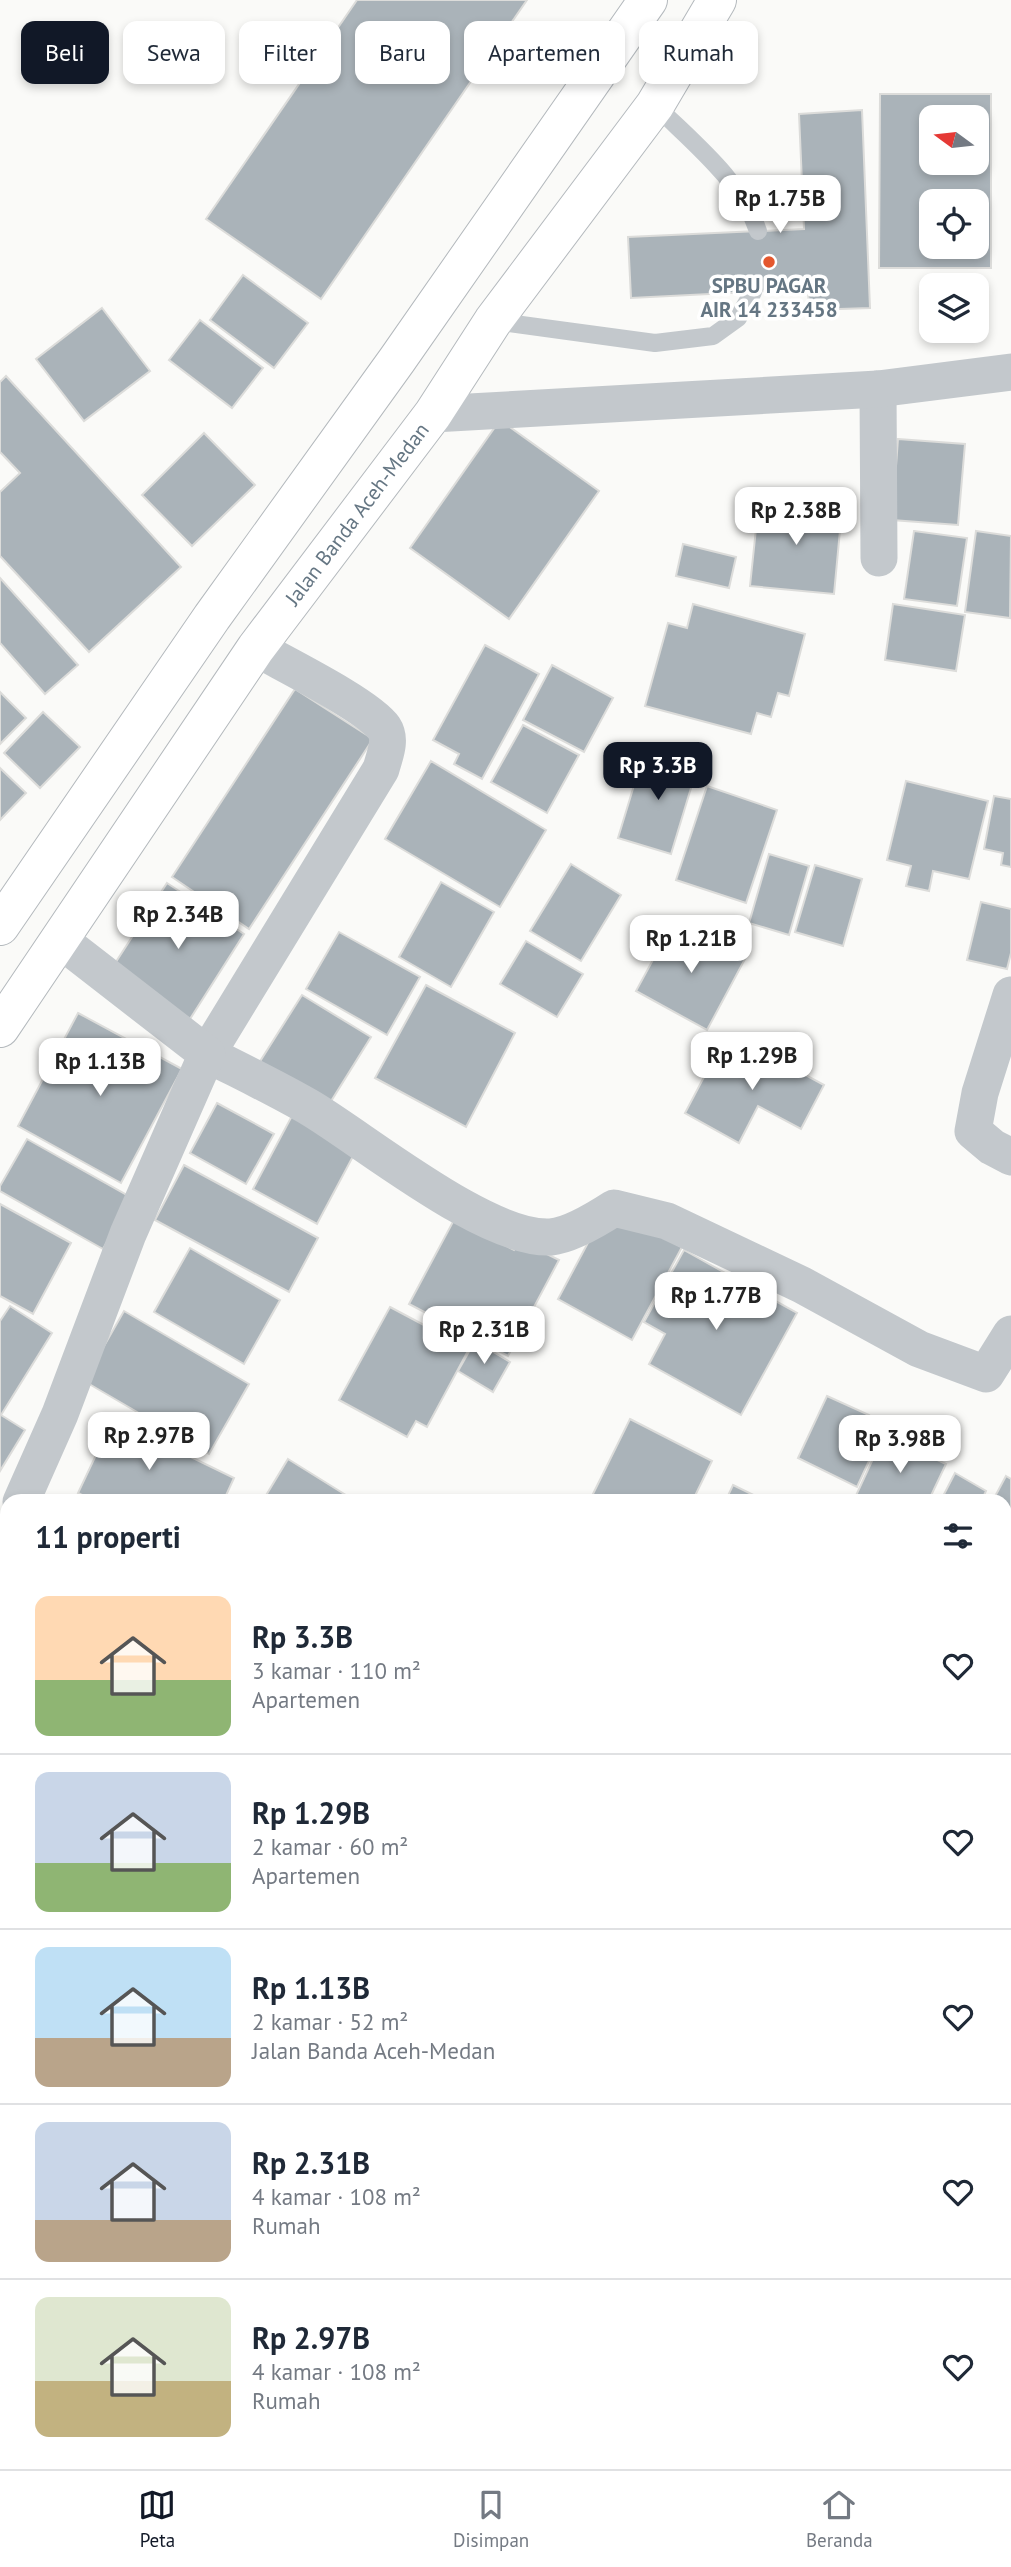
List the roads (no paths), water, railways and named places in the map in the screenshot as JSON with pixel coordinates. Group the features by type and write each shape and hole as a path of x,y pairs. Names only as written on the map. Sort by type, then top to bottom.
{"highway":[{"path":"0,926 212,617 397,360 648,0"},
{"name":"Jalan Banda Aceh-Medan","path":"0,1028 256,648 433,414 494,321 655,105 717,0"},
{"path":"212,617 256,648"}],"street":[{"path":"433,414 878,389 1011,372"},
{"path":"878,389 879,558"},
{"path":"25,1494 60,1414 128,1234 207,1054 381,769 388,746 385,729 363,710 256,648"},
{"path":"60,940 207,1054 312,1109 458,1205 515,1233 551,1237 590,1223 614,1208 667,1221 802,1286 919,1349 999,1380 1011,1334"},
{"path":"1011,995 980,1093 973,1131 992,1147 1011,1157"}],"lane":[{"path":"655,105 715,164 751,212 758,231"},
{"path":"494,321 655,343 713,336 738,318 753,292"}],"place":[{"name":"SPBU PAGAR AIR 14 233458","path":"769,262"}]}
